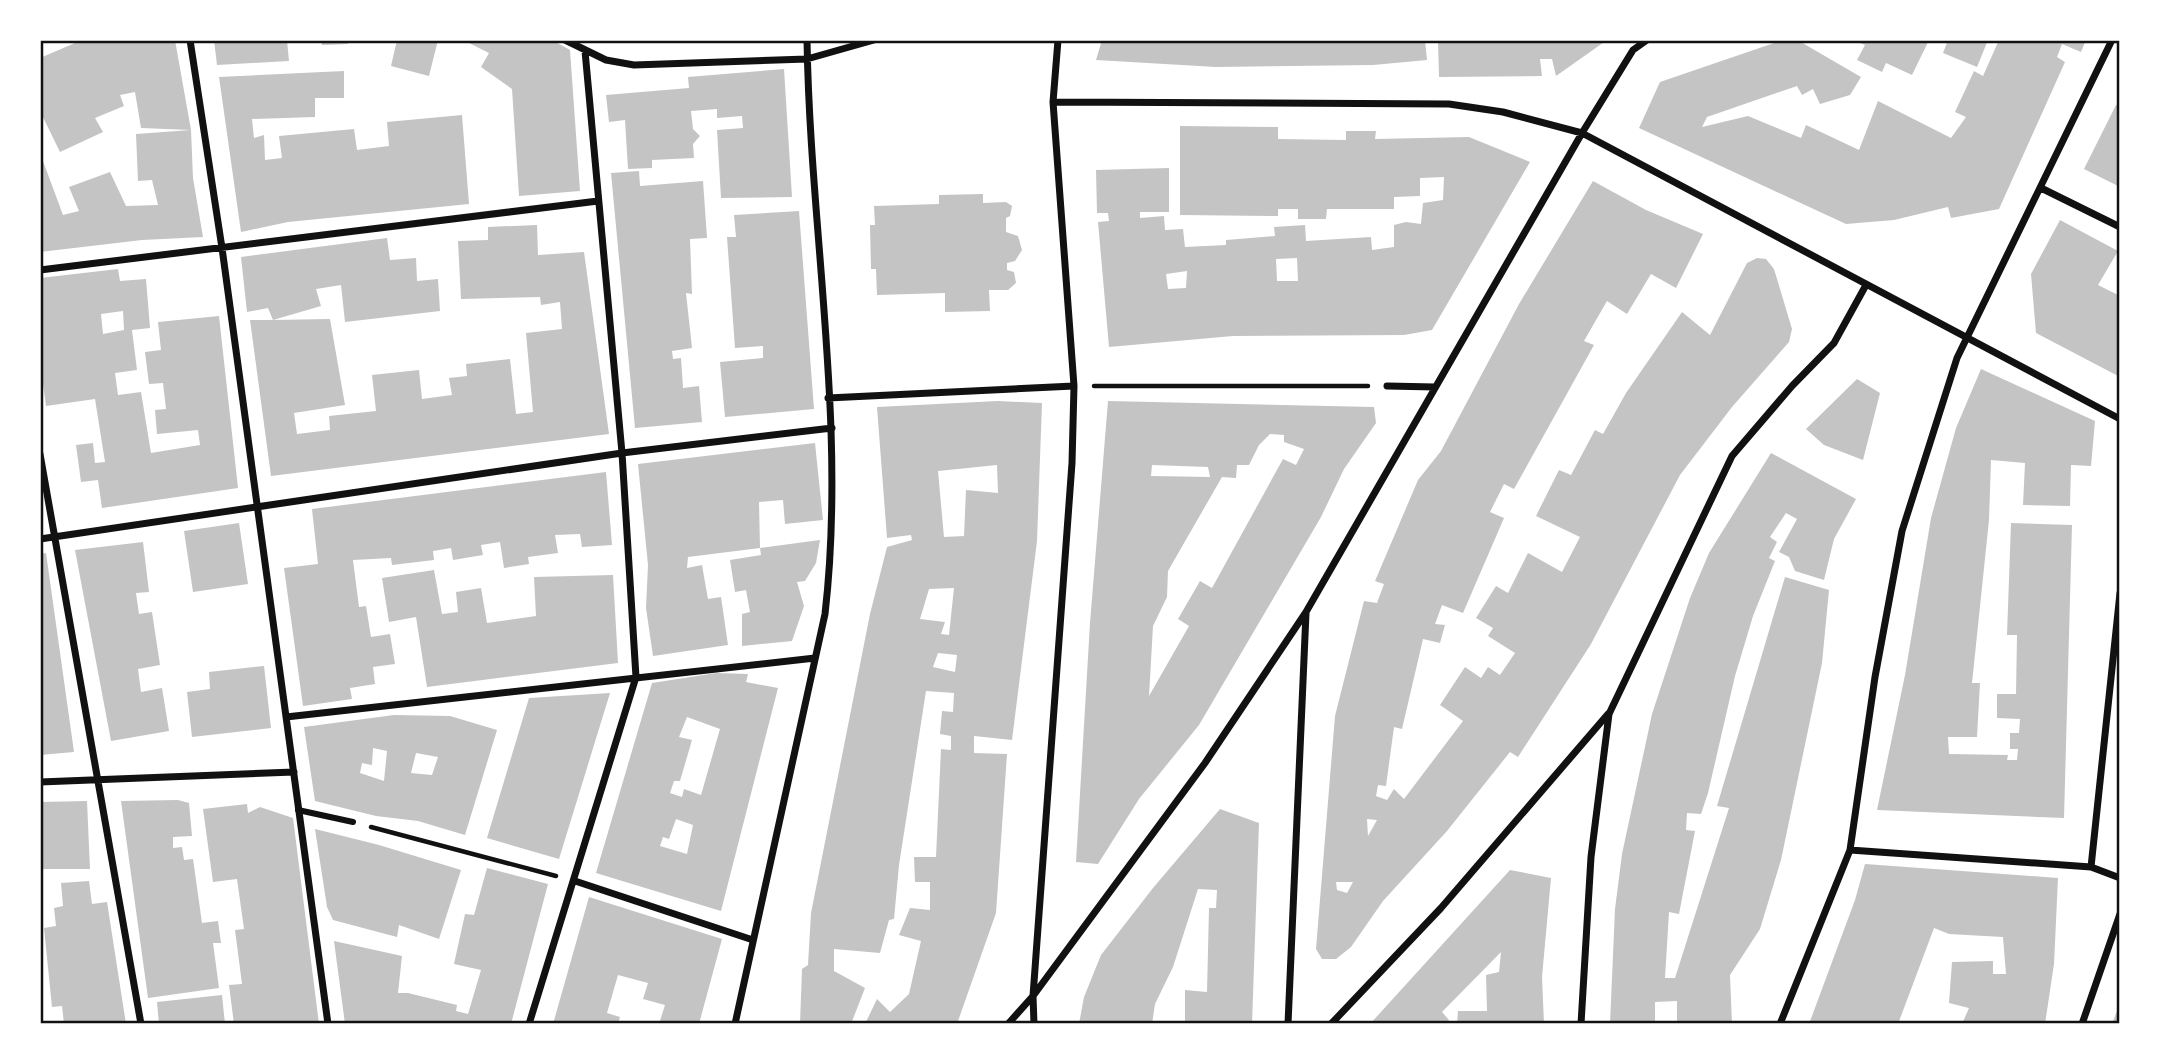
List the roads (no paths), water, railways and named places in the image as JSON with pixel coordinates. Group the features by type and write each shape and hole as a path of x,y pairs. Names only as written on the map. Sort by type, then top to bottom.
{"street":[{"path":"190,40 222,248 328,1024"},
{"path":"565,40 606,60 634,65 807,59 874,40"},
{"path":"735,1024 815,658 831,559 832,428 807,40"},
{"path":"1034,1024 1033,996 1072,463 1074,386 1053,102 1058,40"},
{"path":"1008,1024 1033,996 1205,763 1306,612 1582,133 1633,50 1647,40"},
{"path":"1780,1024 1850,850 1875,677 1902,531 1965,336 2041,188 2112,40"},
{"path":"529,1024 636,677 622,453 585,51"},
{"path":"1053,102 1449,104 1503,112 1582,133 2120,419"},
{"path":"2041,188 2120,227"},
{"path":"40,270 598,201"},
{"path":"1331,1024 1441,908 1609,714 1732,456 1792,386 1833,344 1866,285"},
{"path":"828,398 1074,386"},
{"path":"1387,386 1435,387"},
{"path":"40,539 622,453 832,428"},
{"path":"40,454 141,1024"},
{"path":"2091,867 2120,593"},
{"path":"1288,1024 1306,612"},
{"path":"286,717 815,658"},
{"path":"1581,1024 1591,857 1609,714"},
{"path":"40,782 294,772"},
{"path":"298,810 354,822"},
{"path":"1850,850 2091,867 2120,878"},
{"path":"575,881 753,940"},
{"path":"2082,1024 2120,914"}]}
